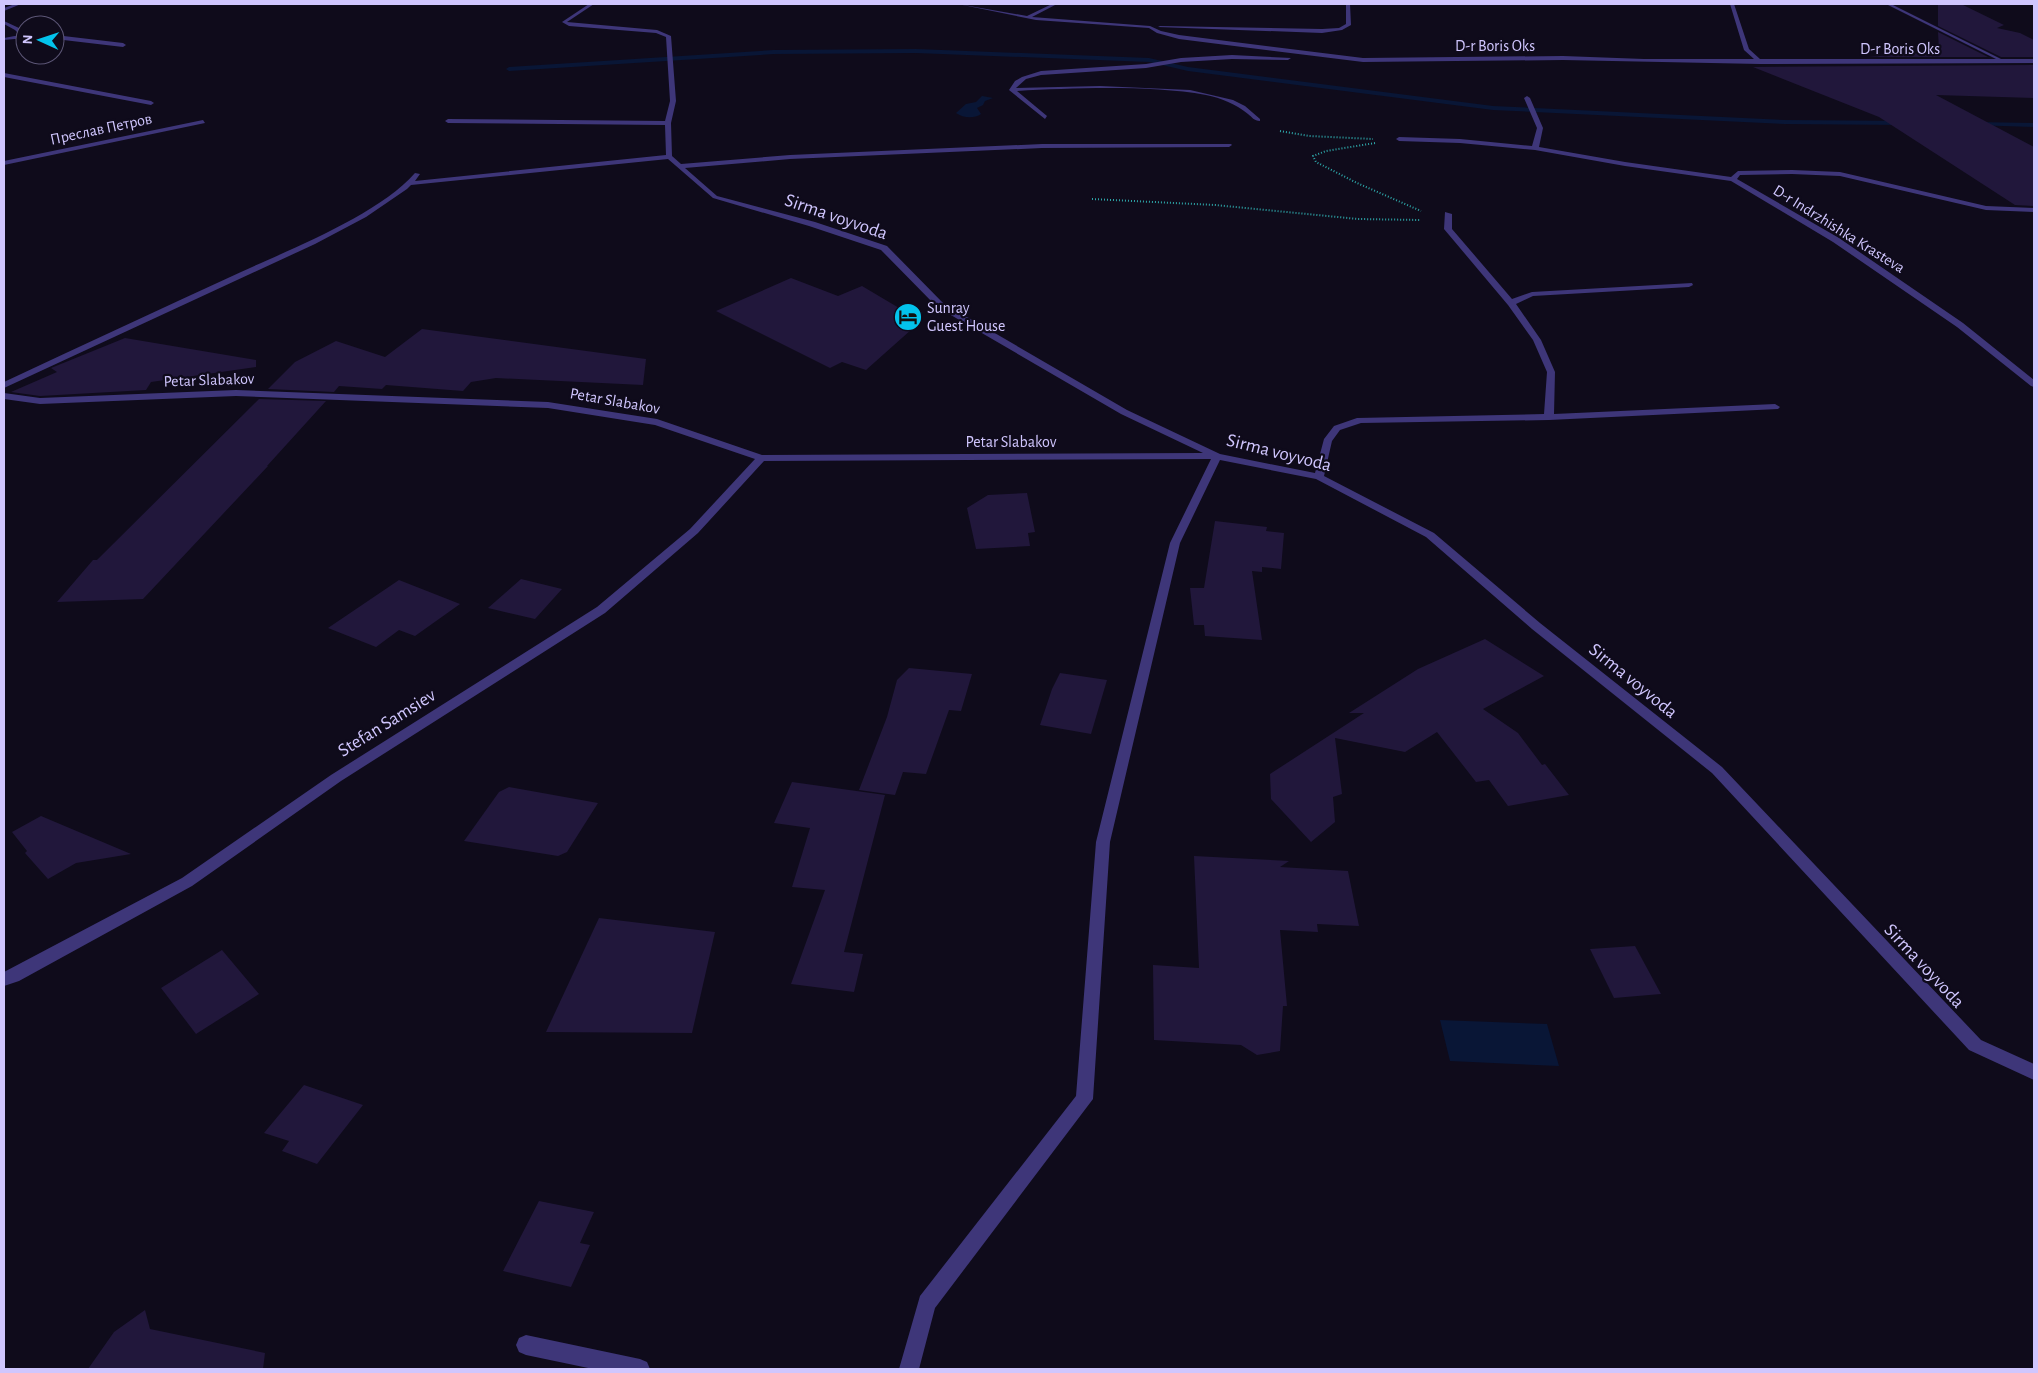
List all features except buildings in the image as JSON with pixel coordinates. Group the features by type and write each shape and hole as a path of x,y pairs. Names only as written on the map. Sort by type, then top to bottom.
{"street":[{"path":"4,10 19,4"},
{"path":"411,183 669,157 668,123 673,101 668,36 657,32 569,25 564,22 592,4"},
{"name":"D-r Boris Oks","path":"960,4 1028,17 1150,26 1159,32 1179,37 1363,60 1563,58 1760,62 2034,60"},
{"path":"1028,17 1055,4"},
{"path":"1150,26 1340,30 1349,25 1348,4"},
{"path":"1732,4 1747,50 1760,62"},
{"path":"1888,4 2004,61"},
{"path":"4,22 15,28"},
{"path":"65,38 123,45"},
{"path":"1012,90 1016,82 1041,72 1146,66 1181,60 1232,57 1363,60"},
{"path":"4,75 151,103"},
{"path":"1012,90 1055,87 1121,88 1200,93 1224,98 1243,106 1258,120"},
{"path":"1012,90 1045,117"},
{"path":"1527,98 1540,128 1535,148"},
{"path":"448,121 668,123"},
{"name":"Преслав Петров","path":"4,163 203,122"},
{"path":"1399,139 1535,148 1625,164 1733,178"},
{"path":"680,166 790,157 1022,147 1229,145"},
{"name":"Sirma voyvoda","path":"669,157 716,196 812,224 884,248 940,305 1124,412 1217,456 1319,477 1430,535 1536,626 1717,770 1975,1046 2034,1072"},
{"name":"D-r Indrzhishka Krasteva","path":"2034,210 1986,208 1840,174 1792,172 1738,173 1733,178 1844,246 1960,325 2034,384"},
{"path":"4,385 312,242 362,215 411,183 417,174"},
{"path":"1448,214 1448,229 1511,303 1537,340 1552,372 1549,417"},
{"path":"1511,303 1532,294 1689,285"},
{"name":"Petar Slabakov","path":"4,396 40,401 236,393 548,405 657,422 761,458 1217,456"},
{"path":"1319,477 1327,441 1337,428 1360,420 1549,417 1775,407"},
{"path":"908,1369 928,1304 1084,1099 1104,842 1174,543 1217,456"},
{"name":"Stefan Samsiev","path":"4,979 13,976 188,882 336,778 601,610 694,531 761,458"},
{"path":"526,1345 640,1369"}],"path":[{"path":"1258,120 1275,130 1309,136 1399,139"},
{"path":"1399,139 1326,151 1313,156 1316,162 1357,183 1424,212 1448,229"},
{"path":"1092,199 1215,205 1358,219 1434,219"}],"water":[{"path":"982,96 993,98 985,101 983,105 977,108 981,114 969,117 956,113 966,104 976,102"},
{"path":"1440,1020 1547,1024 1559,1066 1450,1061"}],"waterway":[{"path":"509,69 774,52 916,51 1149,60 1188,69 1493,108 1785,122 1906,123"},
{"path":"1973,124 2034,125"}],"place":[{"name":"Sunray Guest House","path":"908,317"}]}
